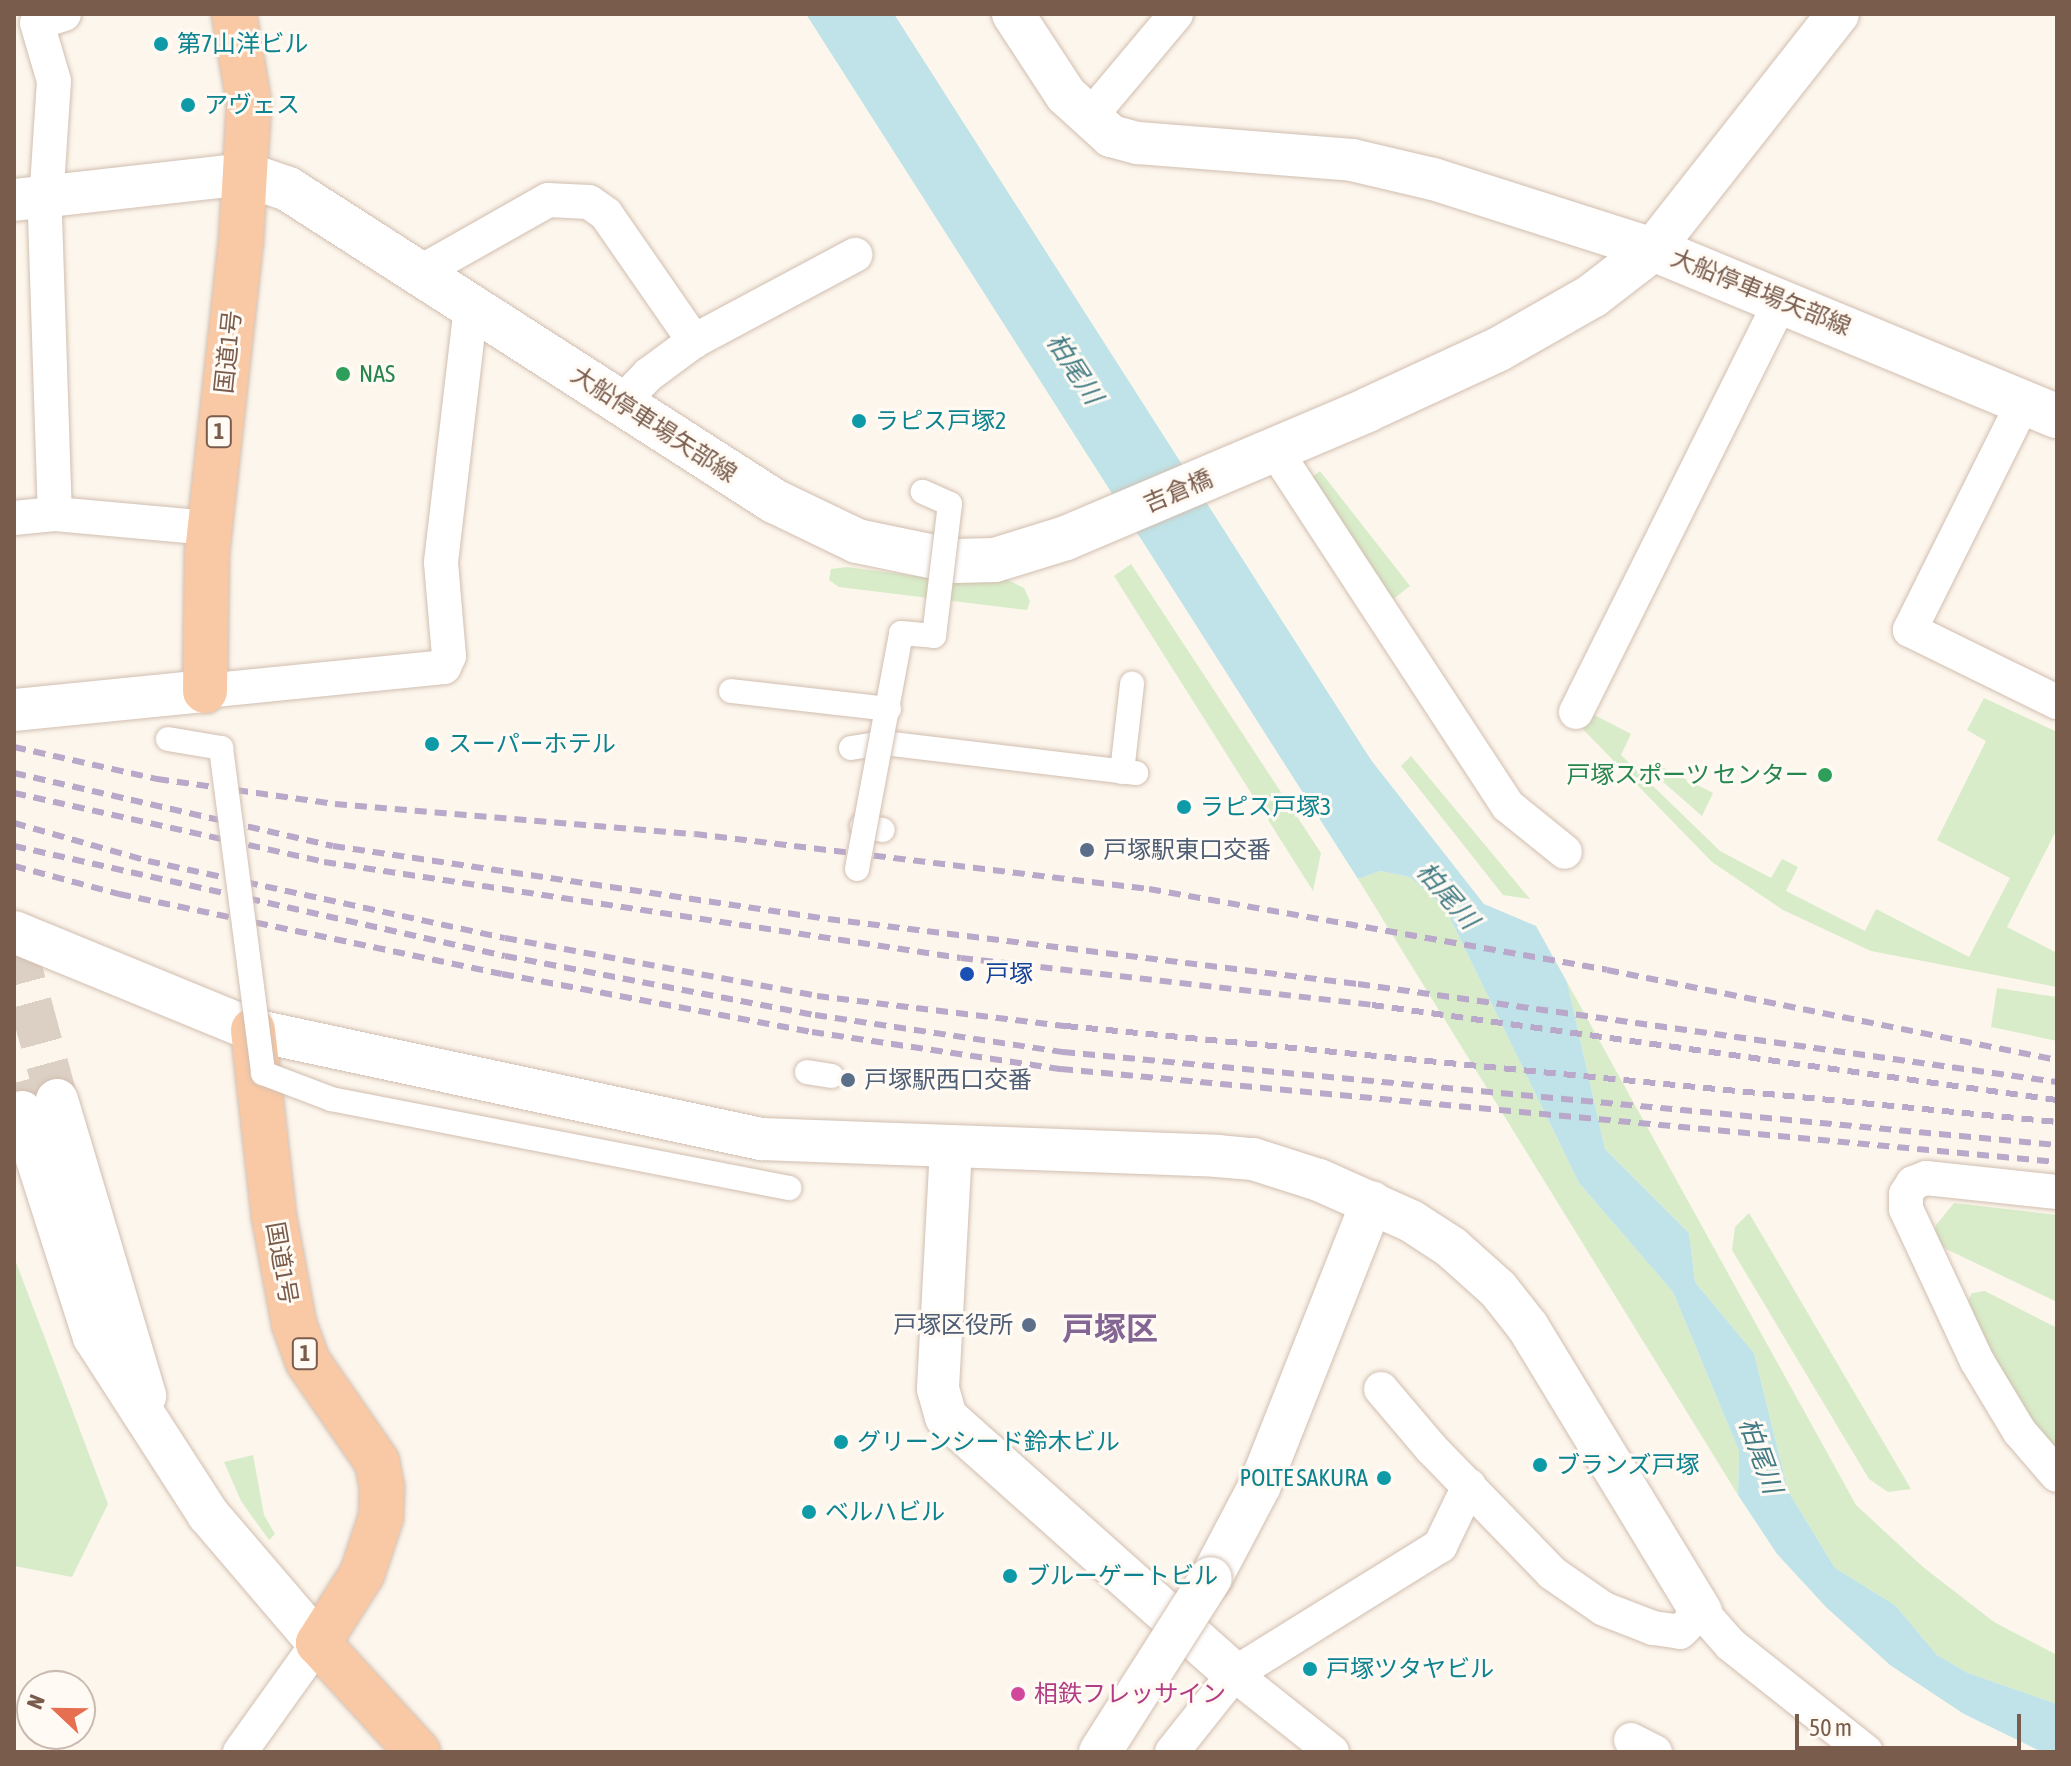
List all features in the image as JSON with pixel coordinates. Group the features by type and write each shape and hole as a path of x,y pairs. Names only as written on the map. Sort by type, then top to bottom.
{"highway":[{"name":"国道1号","path":"205,691 209,528 245,174 249,103 234,14"},
{"name":"国道1号","path":"253,1030 274,1217 294,1324 308,1362 377,1462 382,1487 381,1517 362,1574 318,1643"},
{"path":"318,1643 418,1752"}],"main road":[{"name":"大船停車場矢部線","path":"245,174 288,189 774,501 857,541 902,553 995,560 1095,526"},
{"name":"大船停車場矢部線","path":"1268,453 1499,349 1592,296 1653,249 1782,299 2040,409"},
{"name":"吉倉橋","path":"1095,526 1268,453"}],"street":[{"path":"55,514 30,198 54,81 37,23 64,14"},
{"path":"1013,14 1088,119 1111,136 1138,143 1352,160 1433,179 1653,249 1838,14"},
{"path":"1088,119 1176,14"},
{"path":"30,198 245,174"},
{"path":"419,273 548,200 589,202 606,214 694,341"},
{"path":"621,403 648,375 694,341 855,255"},
{"path":"1576,712 1782,299"},
{"path":"14,710 444,667 449,656 441,562 471,307"},
{"path":"2040,409 1910,630 2057,702"},
{"path":"1268,453 1508,806 1565,852"},
{"path":"857,869 873,828 901,633 934,636 950,504 923,492"},
{"path":"14,518 55,514 209,528"},
{"path":"851,748 884,743 1129,773 1132,684"},
{"path":"731,691 889,709"},
{"path":"168,739 221,748 263,1073 331,1099 789,1188"},
{"path":"14,932 253,1030 761,1139 1253,1159 1372,1202 1451,1247 1498,1289 1528,1327 1701,1611 1731,1645 1866,1752"},
{"path":"807,1072 832,1076"},
{"path":"40,1106 94,1337 208,1514 318,1643 240,1752"},
{"path":"951,1148 938,1389 946,1417 1234,1674 1332,1752"},
{"path":"2057,1192 1926,1178 1913,1183 1906,1194 1906,1209 1977,1361 2019,1431 2057,1475"},
{"path":"1100,1752 1211,1578 1260,1485 1372,1202"},
{"path":"1381,1389 1552,1573 1604,1609 1653,1628 1680,1632 1701,1611"},
{"path":"1172,1752 1234,1674 1440,1546 1469,1486"}],"green space":[{"path":"1320,471 1410,586 1387,604 1308,480"},
{"path":"1131,564 1321,853 1313,891 1114,576"},
{"path":"847,567 969,583 1006,579 1024,588 1030,601 1027,610 839,587 829,580 831,569"},
{"path":"1984,698 2057,732 2057,829 2007,927 2057,953 2057,987 1871,951 1783,910 1712,862 1575,721 1581,708 1631,734 1621,755 1720,851 1771,878 1782,859 1798,867 1786,891 1865,931 1876,909 1969,957 2010,878 1937,840 1986,741 1967,730"},
{"path":"1411,756 1530,899 1503,895 1401,766"},
{"path":"1650,761 1713,793 1702,816 1646,767"},
{"path":"1380,871 1410,877 1445,908 1579,1183 1673,1292 1739,1451 1738,1495 1358,879"},
{"path":"1567,982 1856,1505 1923,1567 1994,1622 2057,1655 2057,1704 1968,1673 1937,1655 1895,1605 1835,1568 1788,1491 1754,1353 1695,1282 1689,1233 1605,1149"},
{"path":"1997,988 2057,997 2057,1041 1991,1027"},
{"path":"1954,1203 2057,1215 2057,1302 1942,1247 1934,1238 1936,1225"},
{"path":"1749,1213 1911,1489 1888,1492 1869,1479 1732,1250 1735,1227"},
{"path":"14,1257 108,1504 72,1577 14,1566"},
{"path":"1985,1291 2057,1328 2057,1463 2042,1445 1966,1304 1972,1293"},
{"path":"253,1455 264,1515 275,1534 269,1540 241,1501 224,1462"}],"water":[{"name":"柏尾川","path":"806,14 894,14 1371,760 1484,904 1536,926 1567,982 1605,1149 1689,1233 1695,1282 1754,1353 1788,1491 1835,1568 1895,1605 1937,1655 1968,1673 2057,1704 2057,1752 2042,1752 1964,1714 1890,1665 1826,1607 1777,1554 1738,1495 1739,1451 1673,1292 1579,1183 1445,908 1410,877 1380,871 1358,879"}],"tunnel":[{"path":"14,942 57,1100"},
{"path":"14,1083 22,1112"}],"railway":[{"path":"14,747 157,779 335,804 695,834 1149,889 1607,970 2057,1060"},
{"path":"14,773 333,846 828,919 1358,984 2057,1082"},
{"path":"14,793 324,862 961,958 1372,1005 2057,1100"},
{"path":"14,823 148,861 505,938 817,996 1066,1026 2057,1122"},
{"path":"14,846 505,956 815,1015 1063,1052 2057,1145"},
{"path":"14,866 119,894 502,974 812,1032 1061,1069 2057,1162"}],"place":[{"name":"第7山洋ビル","path":"161,44"},
{"name":"アヴェス","path":"188,105"},
{"name":"NAS","path":"343,374"},
{"name":"ラピス戸塚2","path":"859,421"},
{"name":"スーパーホテル","path":"432,744"},
{"name":"戸塚スポーツ センター","path":"1825,775"},
{"name":"ラピス戸塚3","path":"1184,807"},
{"name":"戸塚駅東口交番","path":"1087,850"},
{"name":"戸塚","path":"967,974"},
{"name":"戸塚駅西口交番","path":"848,1080"},
{"name":"戸塚区役所","path":"1029,1325"},
{"name":"グリーンシード鈴木ビル","path":"841,1442"},
{"name":"ブランズ戸塚","path":"1540,1465"},
{"name":"POLTE SAKURA","path":"1384,1478"},
{"name":"ベルハビル","path":"809,1512"},
{"name":"ブルーゲートビル","path":"1010,1576"},
{"name":"戸塚ツタヤビル","path":"1310,1669"},
{"name":"相鉄フレッサイン","path":"1018,1694"}],"district":[{"name":"戸塚区","path":"1110,1329"}]}
